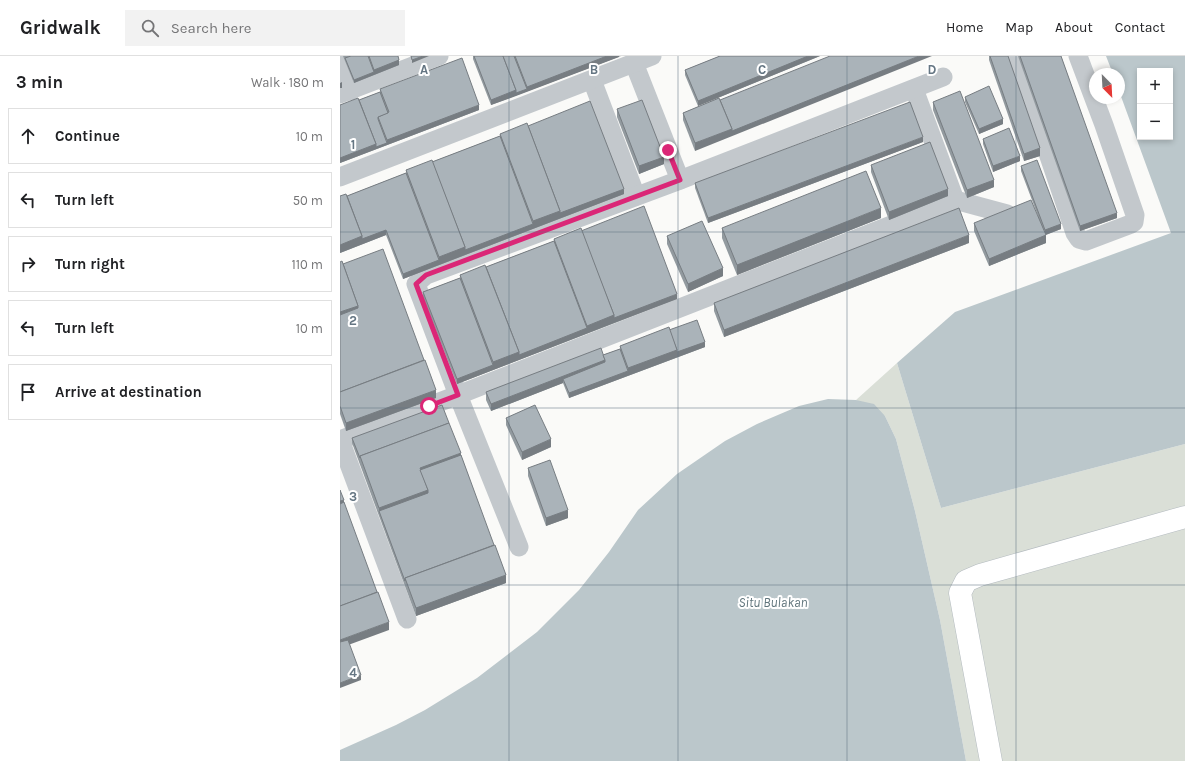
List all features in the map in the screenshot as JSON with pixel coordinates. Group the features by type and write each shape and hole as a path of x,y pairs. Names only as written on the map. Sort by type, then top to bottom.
{"street":[{"path":"340,64 345,92 404,63 439,56"},
{"path":"340,178 652,56"},
{"path":"1015,56 1075,233 1079,239 1086,241 1131,224 1134,222 1135,215 1078,56"},
{"path":"634,63 680,180"},
{"path":"519,547 458,395 416,284 426,275 680,180 943,77"},
{"path":"592,80 636,196"},
{"path":"914,89 955,200"},
{"path":"407,619 340,440 955,200 1007,214"},
{"path":"991,761 960,593 966,581 980,575 1185,517"}],"shaded area":[{"path":"897,363 941,508 1185,444 1185,761 966,761 940,620 915,511 896,439 885,416 856,400"}],"water":[{"path":"1106,56 1185,56 1185,444 941,508 897,363 955,312 1171,233 1124,104 1125,104 1125,68 1111,68"},
{"name":"Situ Bulakan","path":"828,399 856,400 874,404 885,416 896,439 915,511 940,620 966,761 340,761 340,750 396,725 425,710 477,678 537,632 579,590 609,552 638,510 677,474 725,441 757,424 799,406"}],"building":[{"path":"351,56 368,56 374,72 354,80 345,58"},
{"path":"369,56 398,56 399,60 374,70"},
{"path":"411,56 423,56 412,60"},
{"path":"474,56 503,56 516,90 491,100"},
{"path":"503,56 514,56 527,89 516,93"},
{"path":"515,56 607,56 527,87"},
{"path":"720,56 808,56 698,101 685,70"},
{"path":"830,56 919,56 732,131 720,100"},
{"path":"990,56 1008,56 1040,148 1024,154"},
{"path":"1020,56 1061,56 1117,213 1080,226"},
{"path":"462,58 479,105 387,140 378,117 389,112 380,89"},
{"path":"989,86 1003,119 979,129 965,97"},
{"path":"960,91 994,180 967,190 933,102"},
{"path":"380,92 388,113 378,117 378,119 387,143 376,147 359,100"},
{"path":"358,98 376,144 340,158 340,105"},
{"path":"719,98 732,129 695,143 683,113"},
{"path":"642,100 664,157 639,166 617,109"},
{"path":"590,101 624,189 560,213 528,126"},
{"path":"910,102 923,137 708,218 695,183"},
{"path":"527,123 560,211 533,221 500,134"},
{"path":"1009,128 1020,156 993,166 983,139"},
{"path":"500,136 533,224 465,250 432,162"},
{"path":"930,142 948,189 889,212 871,165"},
{"path":"432,160 465,247 439,257 406,170"},
{"path":"1037,160 1061,224 1045,230 1021,166"},
{"path":"866,171 881,208 737,265 722,228"},
{"path":"406,173 439,260 403,274 386,230 362,239 347,196"},
{"path":"346,194 362,236 340,245 340,196"},
{"path":"1031,200 1046,235 989,259 974,223"},
{"path":"644,206 677,294 614,318 581,231"},
{"path":"959,208 969,235 724,330 714,303"},
{"path":"702,221 723,268 688,284 667,236"},
{"path":"581,228 614,315 587,326 554,239"},
{"path":"554,241 587,328 519,355 486,267"},
{"path":"383,249 424,360 340,392 340,315 358,308 343,264"},
{"path":"342,261 358,306 340,312 340,262"},
{"path":"485,265 519,352 493,362 460,275"},
{"path":"460,278 493,365 457,379 423,292"},
{"path":"697,320 705,342 677,352 669,330"},
{"path":"669,327 677,350 628,368 620,346"},
{"path":"601,348 605,360 491,404 486,392"},
{"path":"620,349 628,371 569,393 563,379 605,362 603,355"},
{"path":"425,360 436,390 346,423 340,406 340,392"},
{"path":"442,405 449,423 360,456 360,458 352,438"},
{"path":"535,405 551,439 522,452 506,418"},
{"path":"449,423 461,453 420,468 428,490 379,508 360,456"},
{"path":"461,455 494,545 405,578 405,581 379,511 428,493 420,470"},
{"path":"550,460 568,510 546,518 528,468"},
{"path":"340,490 344,500 340,501"},
{"path":"344,502 377,592 340,606 340,504"},
{"path":"495,545 506,575 416,608 405,578"},
{"path":"378,592 389,622 340,640 340,606"},
{"path":"348,640 361,675 340,683 340,642"}],"route":[{"path":"429,406 458,395 416,284 426,275 680,180 668,150"}]}
